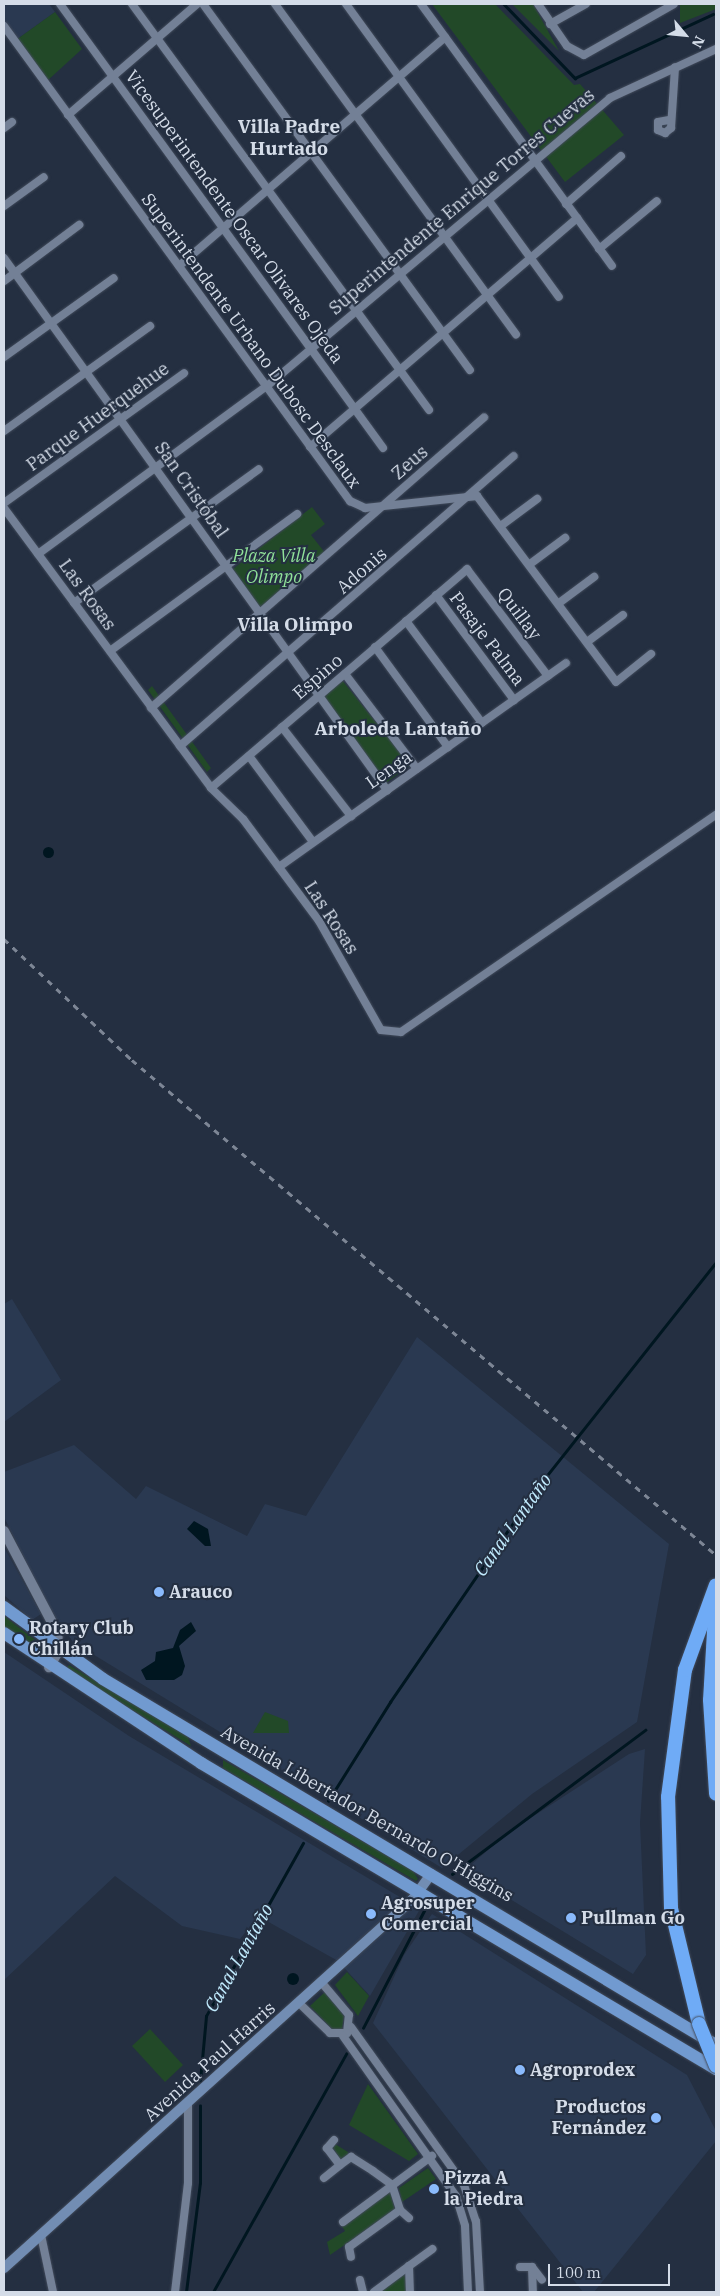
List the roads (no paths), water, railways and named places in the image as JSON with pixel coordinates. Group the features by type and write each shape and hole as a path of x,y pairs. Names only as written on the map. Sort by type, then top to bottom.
{"highway":[{"path":"716,1585 685,1670 668,1796 672,1916 699,2024 716,2067"},
{"path":"716,1597 710,1700 716,1794"}],"main road":[{"name":"Avenida Libertador Bernardo O'Higgins","path":"4,1607 59,1650 716,2045"},
{"path":"4,1633 49,1667 201,1764 716,2067"},
{"path":"201,1764 213,1744"},
{"name":"Avenida Paul Harris","path":"4,2268 322,1983 420,1892 431,1874"}],"street":[{"name":"Vicesuperintendente Oscar Olivares Ojeda","path":"60,4 383,448"},
{"path":"132,4 430,410"},
{"path":"68,115 198,4"},
{"path":"203,4 470,370"},
{"path":"275,4 516,334"},
{"path":"346,4 559,297"},
{"path":"421,4 612,266"},
{"path":"538,4 566,46 584,55 674,4"},
{"path":"550,24 586,4"},
{"name":"Superintendente Urbano Dubosc Desclaux","path":"4,26 352,504 364,508 472,495"},
{"path":"179,266 445,37"},
{"name":"Superintendente Enrique Torres Cuevas","path":"38,554 266,386 533,158 610,98 716,48"},
{"path":"669,120 675,67"},
{"path":"4,128 12,122"},
{"path":"566,204 621,156"},
{"path":"4,206 44,177"},
{"path":"599,249 656,201"},
{"path":"310,446 577,218"},
{"path":"4,281 79,225"},
{"name":"San Cristóbal","path":"4,258 156,466 318,697 387,790"},
{"path":"4,357 114,278"},
{"path":"4,431 150,326"},
{"name":"Parque Huerquehue","path":"4,503 184,373"},
{"name":"Zeus","path":"151,708 484,418"},
{"name":"Adonis","path":"180,746 289,654 472,495 514,456"},
{"path":"74,603 259,469"},
{"path":"472,495 485,502 616,682 651,654"},
{"path":"502,525 537,499"},
{"name":"Las Rosas","path":"4,508 211,788 232,806 319,921 381,1030 390,1034 400,1032 716,815"},
{"path":"110,651 297,514"},
{"path":"530,564 566,538"},
{"name":"Espino","path":"211,788 466,569"},
{"name":"Quillay","path":"466,569 548,676"},
{"path":"559,603 594,577"},
{"name":"Pasaje Palma","path":"436,596 514,700"},
{"path":"587,642 623,615"},
{"path":"406,621 482,723"},
{"path":"375,648 448,747"},
{"name":"Lenga","path":"279,867 566,663"},
{"path":"345,674 417,769"},
{"path":"282,727 351,816"},
{"path":"249,756 313,842"},
{"path":"4,1531 54,1625 59,1650 49,1667"},
{"path":"322,1983 344,2008 351,2027 440,2150 473,2206 480,2292"},
{"path":"300,2003 321,2028 343,2036 452,2190 463,2216 468,2292"},
{"path":"343,2036 351,2027"},
{"path":"175,2292 188,2183 188,2103"},
{"path":"334,2140 327,2148 340,2165"},
{"path":"343,2222 440,2150"},
{"path":"324,2178 351,2157 392,2185 400,2210 409,2218"},
{"path":"351,2257 349,2247 400,2210"},
{"path":"41,2235 53,2292"},
{"path":"374,2292 432,2249"},
{"path":"409,2266 410,2292"},
{"path":"520,2268 532,2267"},
{"path":"532,2267 542,2280"},
{"path":"532,2267 533,2292"},
{"path":"360,2280 363,2292"}],"waterway":[{"path":"504,4 575,78 713,14"},
{"name":"Canal Lantaño","path":"328,1801 390,1702 537,1488 716,1262"},
{"path":"452,1874 645,1730"},
{"name":"Canal Lantaño","path":"200,2081 206,2016 303,1843"},
{"path":"363,2028 425,1909"},
{"path":"213,2292 346,2054"},
{"name":"Canal Lantaño","path":"186,2292 200,2183 200,2106"}],"railway":[{"path":"4,939 132,1060 716,1555"}],"place":[{"name":"Arauco","path":"159,1592"},
{"name":"Rotary Club Chillán","path":"19,1639"},
{"name":"Agrosuper Comercial","path":"371,1914"},
{"name":"Pullman Go","path":"571,1918"},
{"name":"Agroprodex","path":"520,2070"},
{"name":"Productos Fernández","path":"656,2118"},
{"name":"Pizza A la Piedra","path":"434,2189"}],"district":[{"name":"Villa Padre Hurtado","path":"289,138"},
{"name":"Villa Olimpo","path":"295,625"},
{"name":"Arboleda Lantaño","path":"398,729"}],"park label":[{"name":"Plaza Villa Olimpo","path":"274,567"}]}
